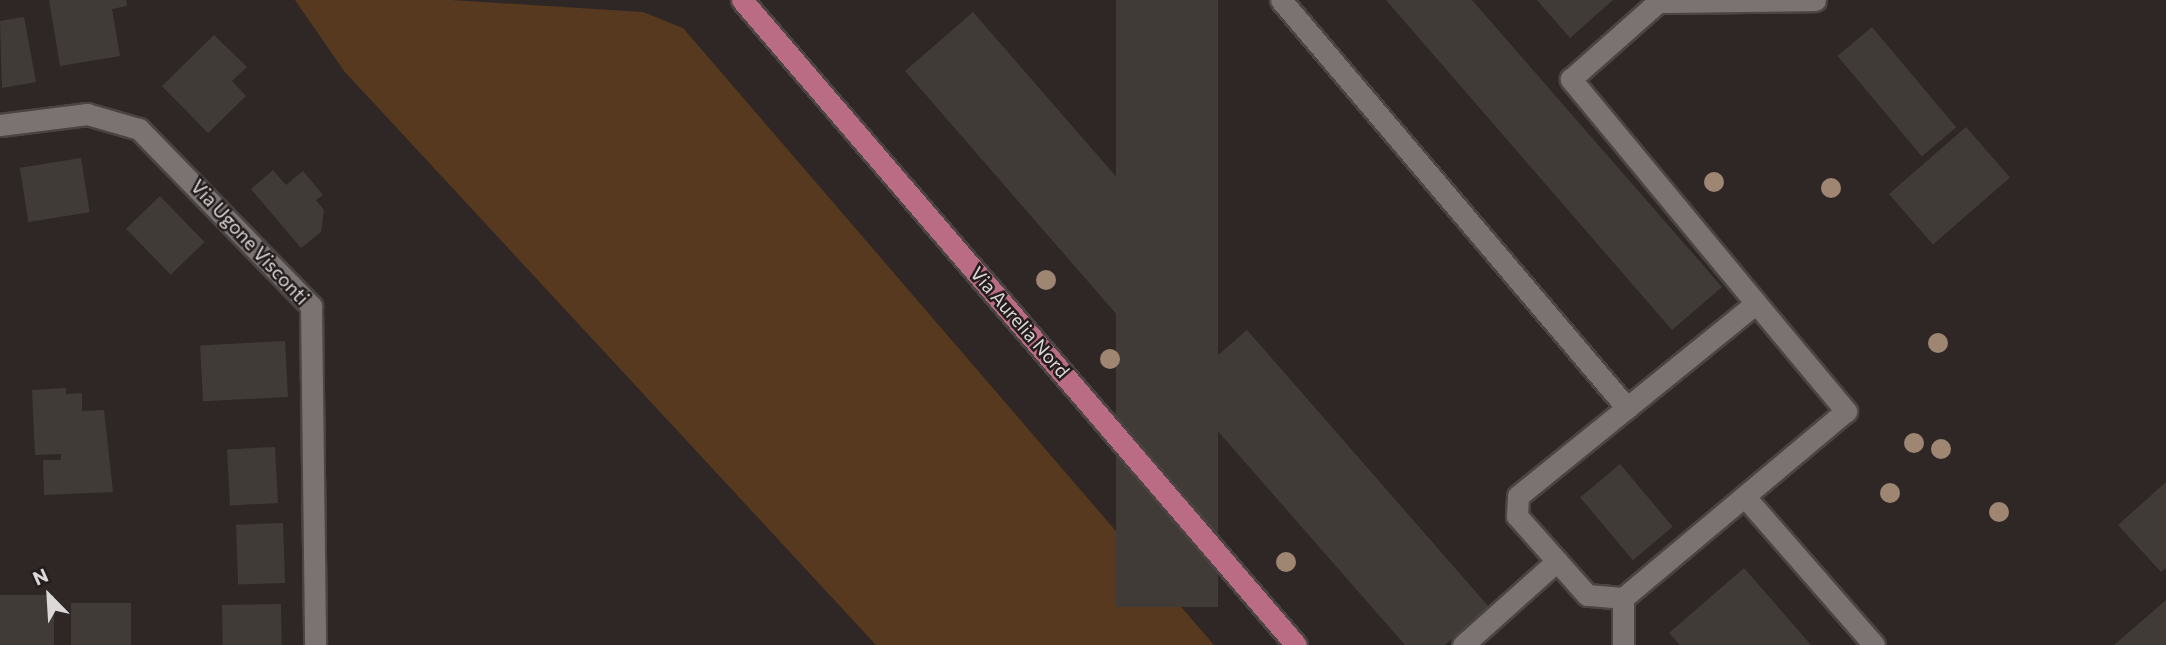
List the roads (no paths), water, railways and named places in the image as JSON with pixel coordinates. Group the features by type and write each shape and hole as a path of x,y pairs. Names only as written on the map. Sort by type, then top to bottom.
{"main road":[{"name":"Via Aurelia Nord","path":"742,0 1296,645"}],"street":[{"path":"1281,0 1628,408"},
{"path":"1756,303 1518,496 1517,516 1587,595 1623,598 1846,411 1571,79 1658,2 1815,0"},
{"name":"Via Ugone Visconti","path":"0,125 87,114 139,129 311,306 315,645"},
{"path":"1745,497 1874,645"},
{"path":"1463,645 1557,561"},
{"path":"1623,598 1623,645"}]}
